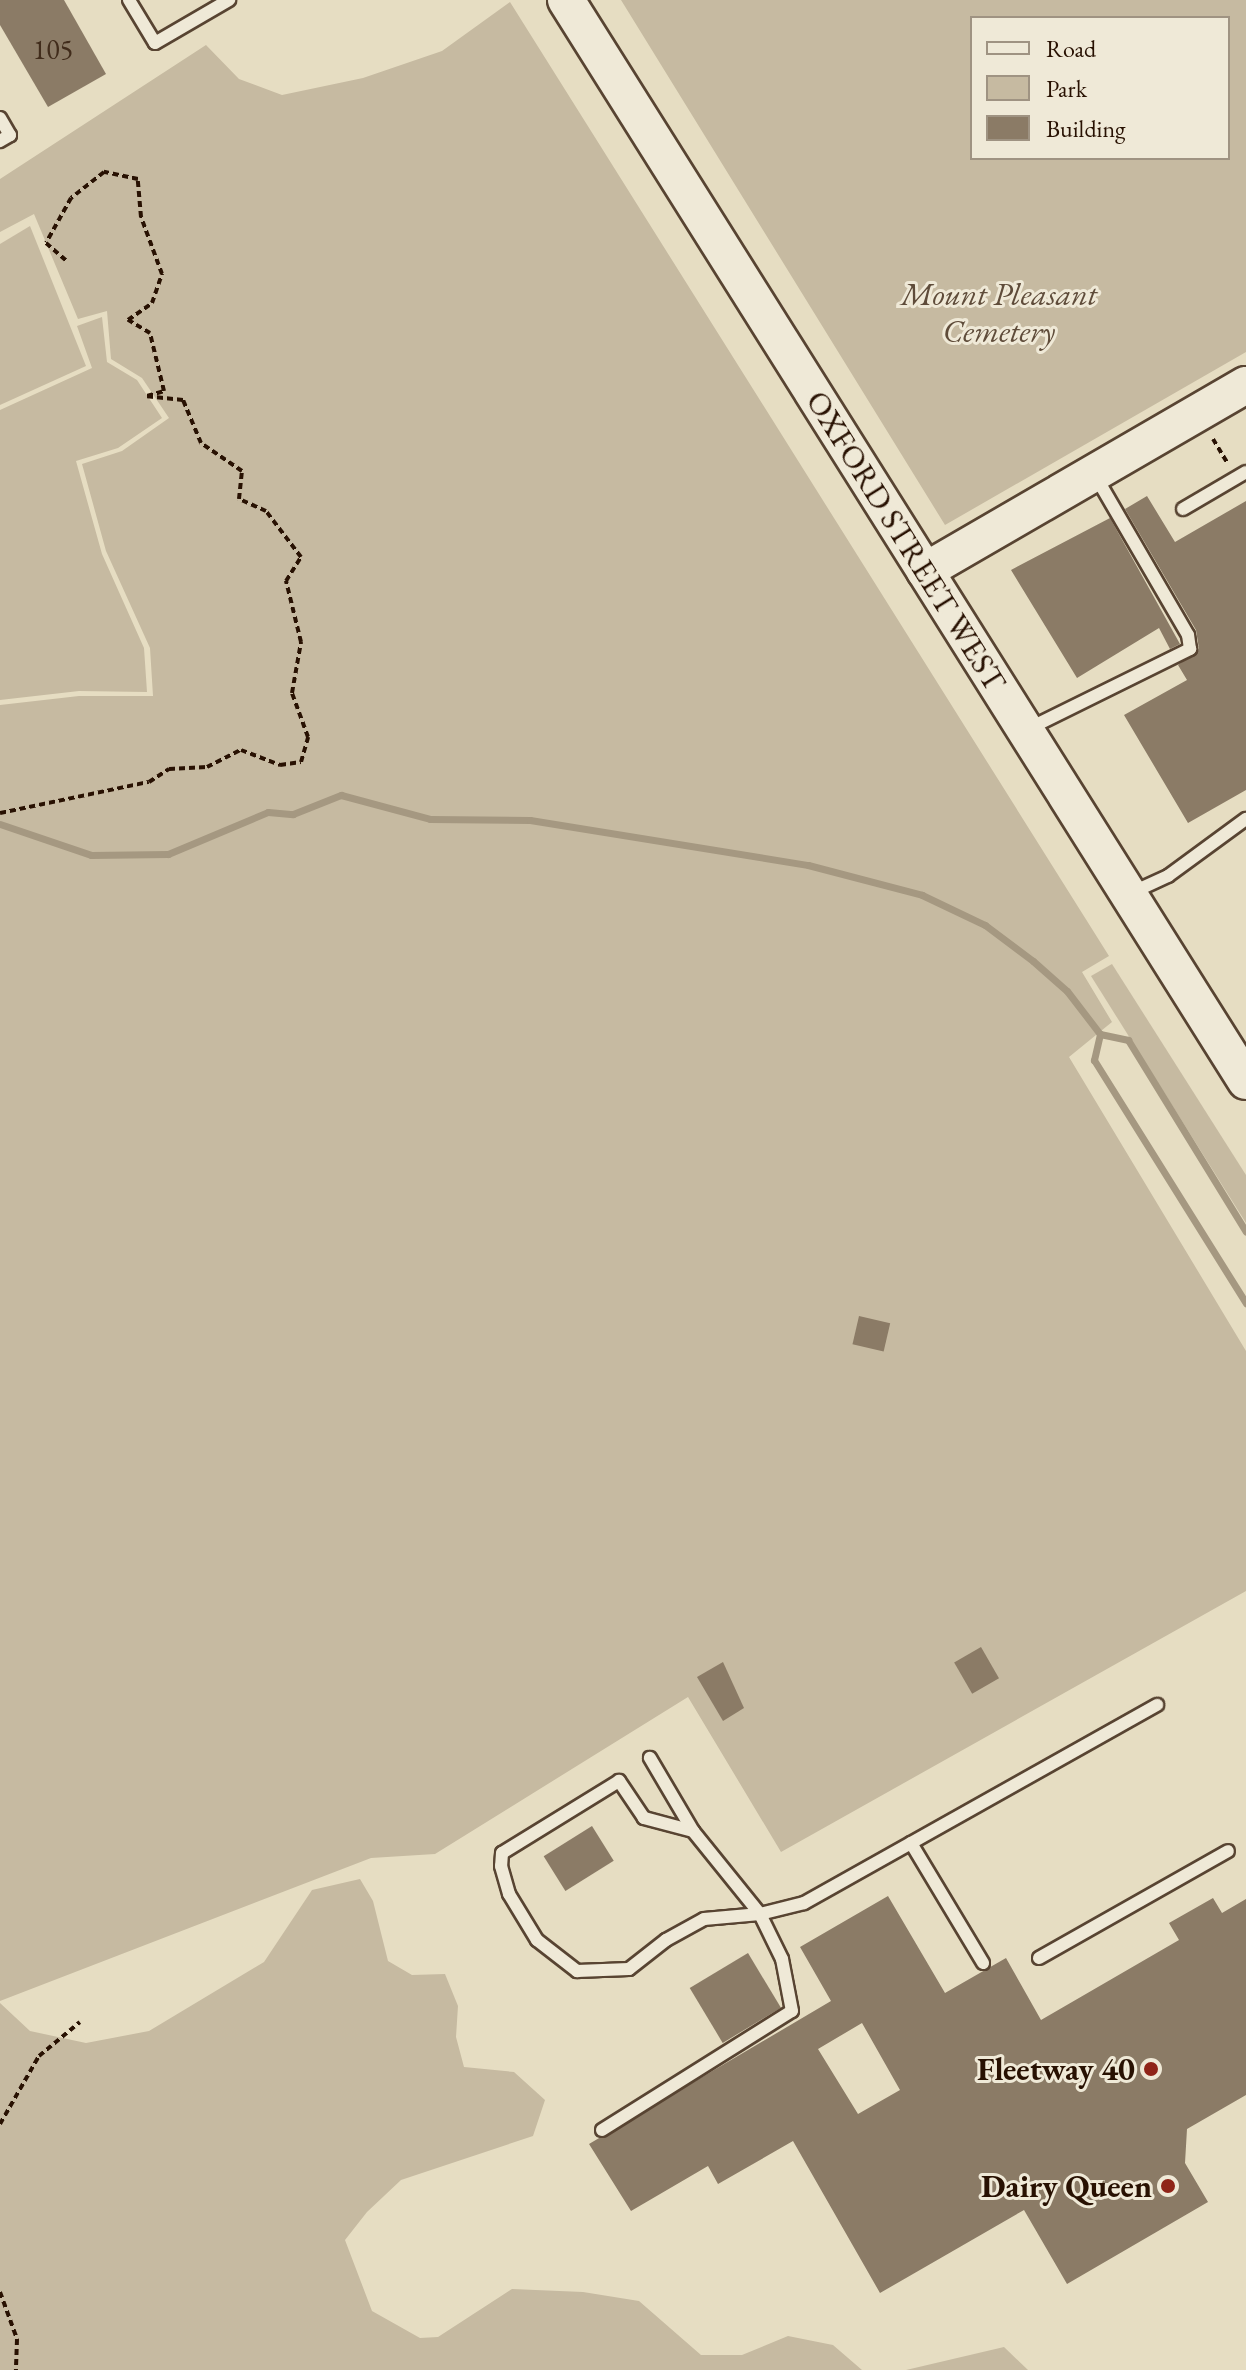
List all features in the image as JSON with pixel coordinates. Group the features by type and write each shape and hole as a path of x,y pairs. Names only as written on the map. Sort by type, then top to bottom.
{"main road":[{"name":"OXFORD STREET WEST","path":"566,0 1246,1081"},
{"path":"925,571 1246,385"}],"lane":[{"path":"129,0 155,43 229,0"},
{"path":"0,118 10,135 0,141"},
{"path":"1025,731 1190,649 1188,635 1094,473"},
{"path":"1183,509 1241,475"},
{"path":"1129,895 1168,876 1246,819"},
{"path":"693,1831 644,1818 619,1781 502,1853 501,1866 509,1894 537,1940 577,1971 629,1969 704,1919 760,1914 804,1903 1157,1705"},
{"path":"602,2130 792,2011 782,1959 760,1914 693,1831 650,1758"},
{"path":"911,1843 983,1963"},
{"path":"1039,1958 1228,1851"}],"path":[{"path":"0,813 149,782 169,769 207,767 241,750 280,765 301,762 308,737 292,693 301,642 286,581 301,557 266,511 239,499 242,471 201,443 183,400 147,396 164,391 150,333 128,320 152,303 162,274 141,217 138,179 104,172 71,198 46,243 67,261"},
{"path":"1205,425 1241,475"},
{"path":"0,2124 39,2056 80,2022"},
{"path":"0,2292 17,2339 16,2370"}],"green space":[{"name":"Mount Pleasant Cemetery","path":"621,0 1246,0 1246,352 945,525"},
{"path":"510,2 1109,956 1082,972 1112,1022 1069,1057 1246,1351 1246,1591 781,1852 688,1697 435,1854 371,1858 0,2001 0,705 79,696 153,696 150,648 106,551 82,464 122,451 169,418 142,378 111,359 107,311 78,319 34,214 0,232 0,179 206,45 239,79 282,95 363,78 442,51"},
{"path":"30,226 86,366 0,405 0,244"},
{"path":"102,317 107,362 137,380 162,418 118,448 76,461 102,554 144,648 147,692 79,691 0,700 0,410 92,368 77,326"},
{"path":"1112,964 1246,1175 1246,1223 1091,976"},
{"path":"360,1879 373,1901 388,1961 412,1975 445,1974 458,2006 456,2037 464,2067 514,2072 545,2100 533,2136 401,2180 367,2212 345,2240 372,2311 420,2338 438,2337 512,2289 583,2292 639,2301 701,2355 742,2355 788,2336 833,2345 862,2370 0,2370 0,2003 30,2031 86,2043 149,2031 264,1962 312,1890"},
{"path":"1004,2347 1028,2370 906,2370"}],"building":[{"path":"0,0 64,0 106,74 48,107 0,25"},
{"path":"1147,496 1175,542 1246,501 1246,790 1188,823 1124,715 1187,680 1178,665 1199,649 1196,630 1125,509"},
{"path":"1110,518 1180,644 1170,649 1159,628 1077,678 1011,570"},
{"path":"859,1316 890,1323 884,1351 852,1344"},
{"path":"981,1647 999,1678 972,1694 954,1662"},
{"path":"723,1662 744,1708 723,1721 697,1677"},
{"path":"592,1826 614,1861 565,1891 544,1856"},
{"path":"888,1896 945,1993 1006,1958 1041,2020 1179,1940 1169,1923 1213,1898 1222,1913 1246,1899 1246,2095 1187,2129 1185,2163 1208,2202 1067,2284 1024,2210 880,2293 793,2141 718,2184 708,2166 631,2211 589,2144 831,2001 800,1947","holes":["862,2023 900,2090 858,2114 818,2049"]},
{"path":"748,1953 781,2008 723,2043 690,1988"}],"waterway":[{"path":"0,824 91,855 168,854 268,812 293,814 341,795 430,819 530,820 808,865 922,895 985,925 1067,991 1100,1034 1128,1040 1246,1232"},
{"path":"1100,1034 1094,1060 1246,1303"}],"place":[{"name":"Fleetway 40","path":"1151,2069"},
{"name":"Dairy Queen","path":"1168,2186"}]}
